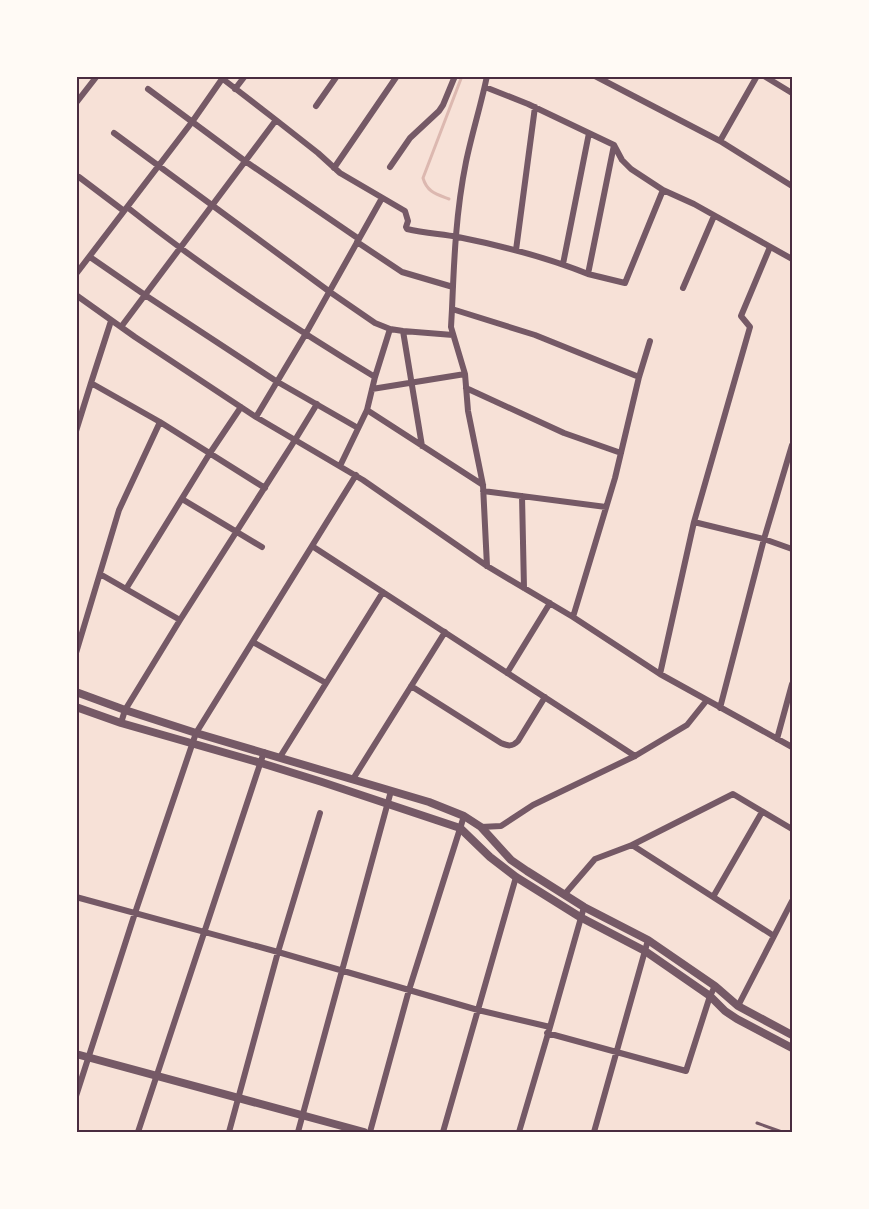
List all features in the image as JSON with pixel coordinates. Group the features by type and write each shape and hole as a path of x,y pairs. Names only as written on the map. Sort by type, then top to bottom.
{"street":[{"path":"76,103 97,76"},
{"path":"235,89 245,76"},
{"path":"316,106 337,76"},
{"path":"334,168 397,76"},
{"path":"390,167 410,138 432,119 443,105 455,76"},
{"path":"487,76 466,162 455,237 451,327 465,374 468,411 483,488 487,566"},
{"path":"595,76 720,141 792,186"},
{"path":"720,141 757,76"},
{"path":"764,76 792,92"},
{"path":"76,274 192,122 221,78 318,153 340,173 405,211 408,221 407,229 516,250 588,274 625,283 663,190"},
{"path":"485,87 535,107 614,145 622,160 631,169 663,190 694,204 792,259"},
{"path":"148,89 402,272 453,287"},
{"path":"516,250 535,107"},
{"path":"121,327 276,120"},
{"path":"114,133 366,318 390,329 453,335"},
{"path":"563,264 590,133"},
{"path":"588,274 614,145"},
{"path":"79,177 305,335 375,377"},
{"path":"256,417 330,292 382,198"},
{"path":"683,288 714,216"},
{"path":"660,674 694,522 750,327 741,316 770,247"},
{"path":"90,257 276,381 358,428"},
{"path":"76,295 111,321 256,417 356,476 487,566 573,617 660,674 792,747"},
{"path":"452,309 535,335 639,377"},
{"path":"76,431 111,321"},
{"path":"340,466 367,410 390,329"},
{"path":"403,331 422,446"},
{"path":"573,617 606,507 650,341"},
{"path":"372,389 465,374"},
{"path":"91,383 160,422 265,488"},
{"path":"466,388 564,433 621,453"},
{"path":"121,723 125,711 180,621 317,404"},
{"path":"126,589 210,453 242,407"},
{"path":"367,410 483,488 522,496 606,507"},
{"path":"76,653 119,510 160,422"},
{"path":"720,708 764,539 792,445"},
{"path":"76,1096 196,733 356,476"},
{"path":"522,496 524,588"},
{"path":"182,499 262,547"},
{"path":"694,522 764,539 792,549"},
{"path":"312,546 635,756"},
{"path":"100,574 180,621"},
{"path":"280,757 383,592"},
{"path":"507,672 550,603"},
{"path":"353,779 445,632"},
{"path":"253,642 326,683"},
{"path":"777,739 792,684"},
{"path":"411,687 511,746 518,741 544,697"},
{"path":"76,692 125,711 429,802 464,816 481,827 511,860 584,907 648,940 715,986 738,1006 792,1035"},
{"path":"481,827 501,826 533,805 635,756 687,725 707,699"},
{"path":"76,707 121,723 261,763 388,803 460,828 490,857 516,877 580,917 645,951 710,996 737,1019 792,1048"},
{"path":"138,1132 264,752"},
{"path":"298,1132 391,791"},
{"path":"564,895 596,859 632,845 733,794 792,829"},
{"path":"712,897 762,812"},
{"path":"229,1132 278,952 320,813"},
{"path":"370,1132 409,990 464,816"},
{"path":"632,845 774,936"},
{"path":"443,1132 516,877"},
{"path":"76,897 278,952 686,1071 715,986"},
{"path":"738,1006 792,901"},
{"path":"519,1132 584,907"},
{"path":"594,1132 648,940"},
{"path":"76,1054 364,1132"}],"lane":[{"path":"757,1123 783,1132"}],"waterway":[{"path":"449,199 436,194 423,178 462,76"}]}
